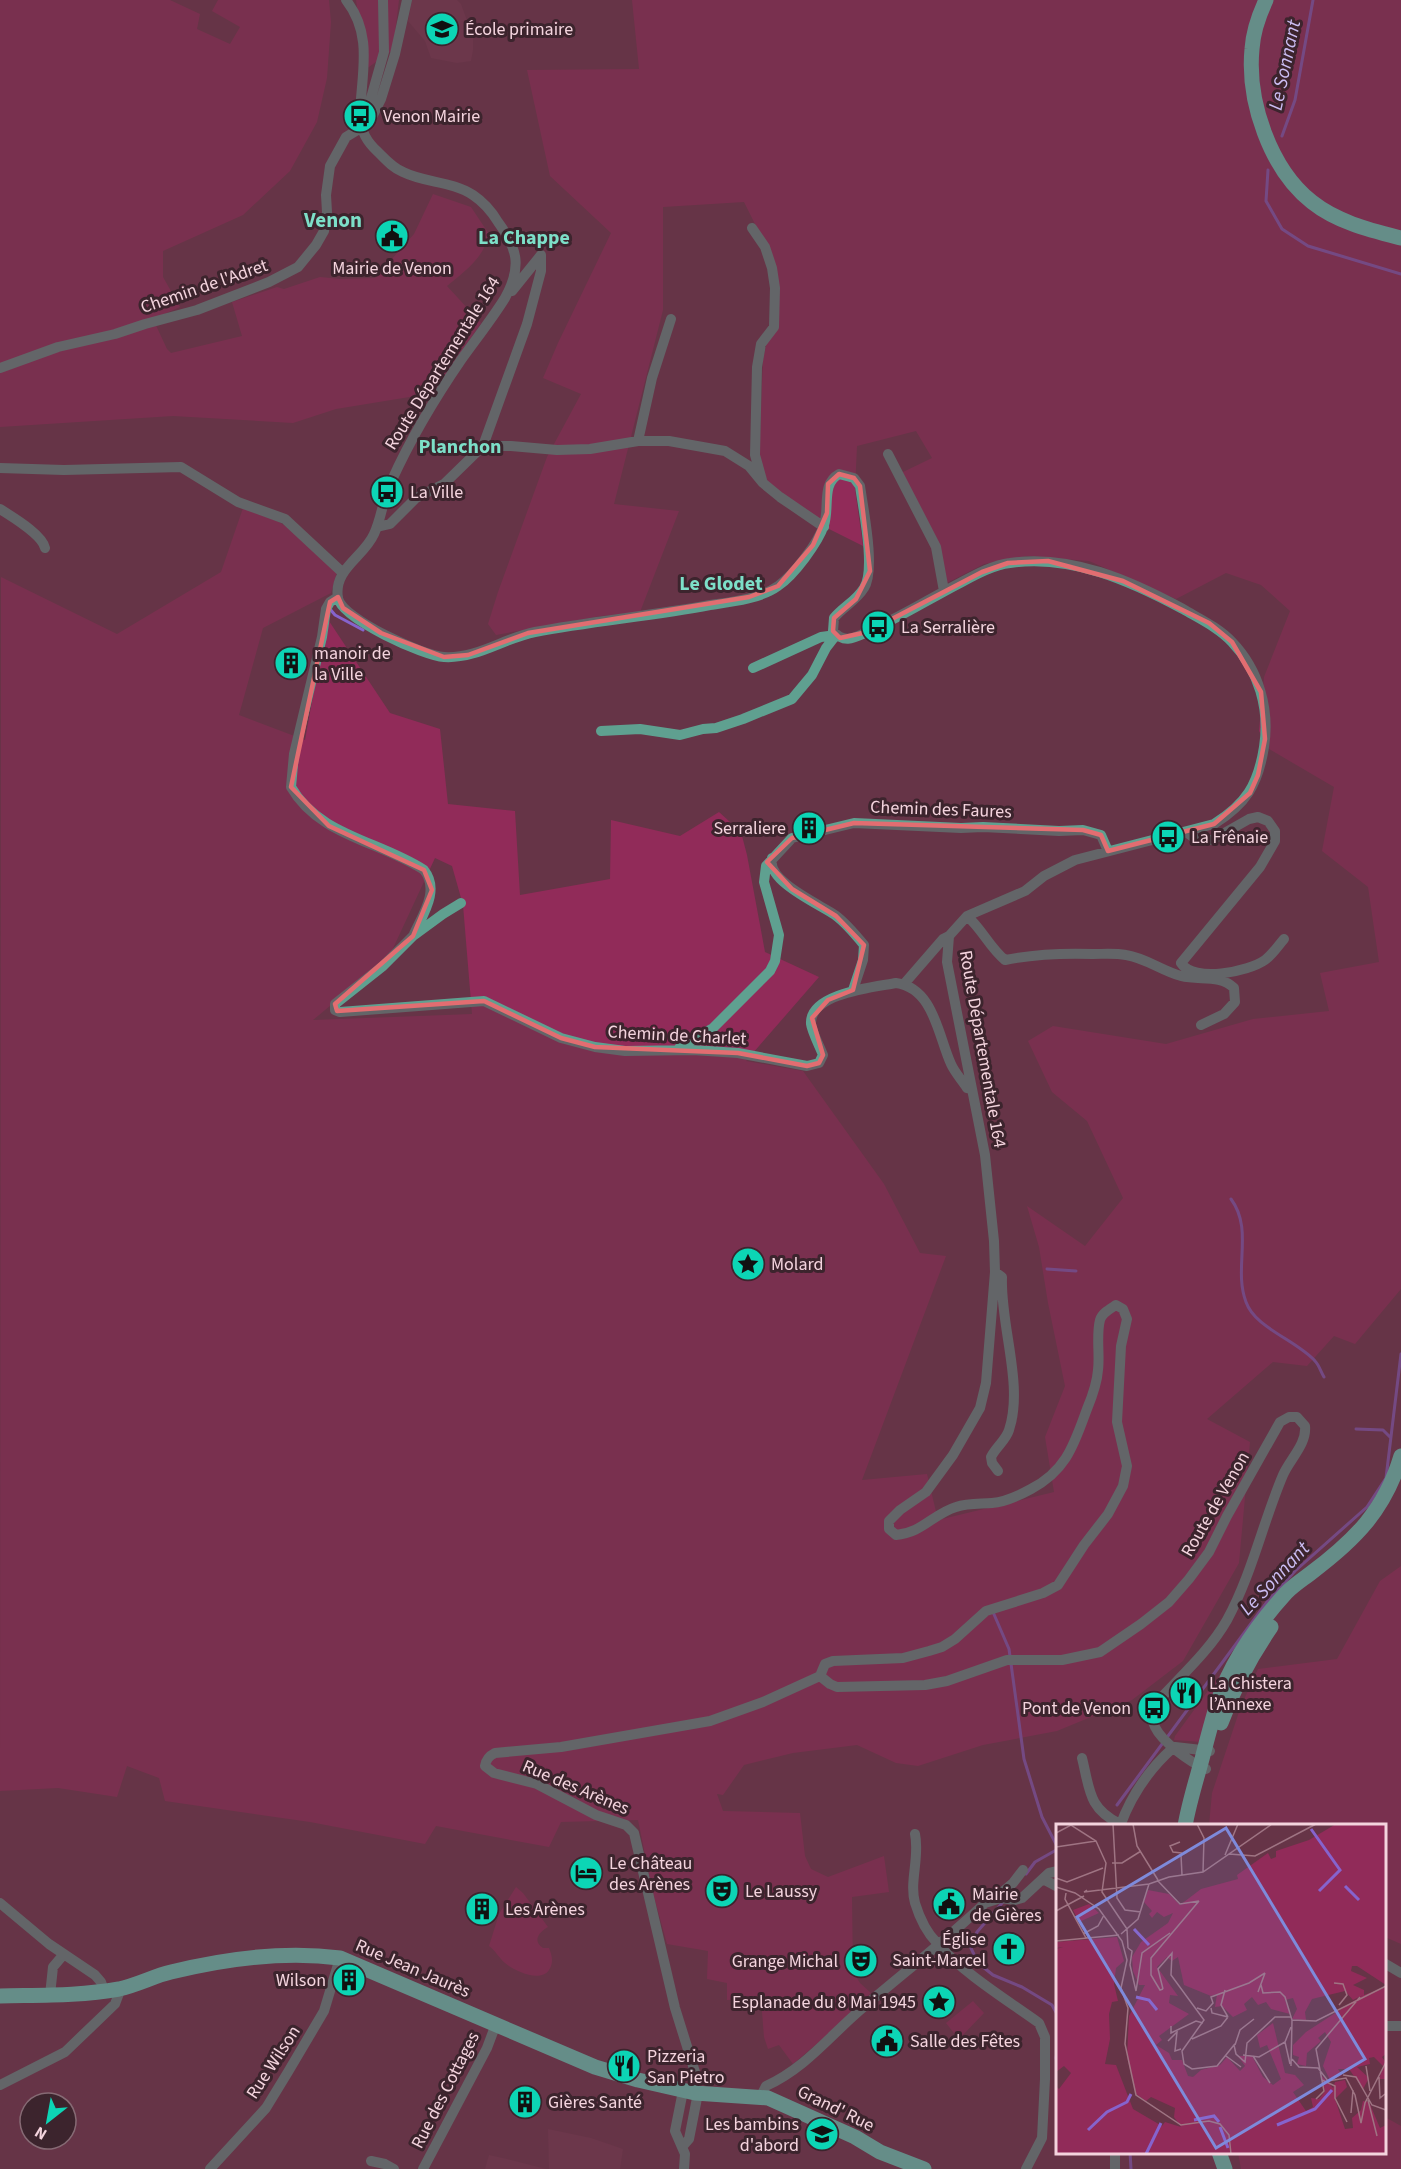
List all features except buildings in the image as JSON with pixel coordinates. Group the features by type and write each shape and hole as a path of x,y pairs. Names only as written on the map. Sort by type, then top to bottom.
{"main road":[{"path":"1266,0 1255,27 1251,68 1263,128 1278,162 1296,188 1312,203 1332,215 1373,231 1401,238"},
{"path":"1194,1824 1203,1768 1219,1700 1250,1640 1298,1581 1310,1574 1376,1512 1390,1487 1401,1456"},
{"path":"1185,1824 1192,1790 1203,1768"},
{"name":"Rue Jean Jaurès","path":"50,1991 120,1988 170,1972 231,1960 317,1955 340,1958 595,2067 692,2092"},
{"path":"0,1989 50,1991"},
{"path":"0,1996 50,1991"},
{"name":"Grand' Rue","path":"692,2092 761,2096 855,2137 880,2152 924,2169"},
{"path":"1220,2154 1225,2169"},
{"path":"1226,2154 1231,2169"}],"street":[{"path":"346,0 361,25 364,39 360,99 365,126"},
{"path":"365,126 384,52 383,0"},
{"path":"365,126 381,99 396,54 407,0"},
{"name":"Route Départementale 164","path":"365,126 372,147 392,166 415,177 450,185 473,195 493,214 510,238 515,251 516,270 511,287 438,394 390,483 377,527 370,541 343,573 338,597 330,602 326,609 322,637 294,754 291,787 306,806 329,826 424,870 429,877 432,890 413,936"},
{"name":"Chemin de l'Adret","path":"0,368 58,347 115,334 197,310 269,282 297,267 316,245 324,231 330,166 346,138 365,126"},
{"path":"752,228 765,247 772,268 776,298 774,327 761,344 758,367 755,455 763,483"},
{"path":"377,527 390,524 416,498 444,484 483,446 527,324 542,271 541,255 523,280 505,298"},
{"path":"638,441 652,378 671,320"},
{"path":"483,446 568,450 590,449 638,441 669,441 725,452 748,466 763,483 824,527"},
{"path":"888,454 936,547 944,591"},
{"path":"0,468 64,470 181,467 238,502 285,519 343,573"},
{"path":"338,597 343,608 381,633 430,655 444,657 462,657 528,633 728,602 778,586 813,545 824,527 828,484 832,478 839,474 854,478 860,486 870,571 866,586 856,599 834,618 832,625 836,635 826,648 812,675 792,699 716,728 680,735 640,729 601,731"},
{"path":"0,509 38,536 45,548"},
{"name":"Route Départementale 164","path":"753,669 821,637 836,635 850,639 867,632 982,572 1008,563 1048,561 1086,568 1123,580 1209,623 1232,642 1252,670 1261,692 1265,714 1262,757 1250,793 1232,813 1214,824 1075,860 1044,876 1025,891 967,916 949,936 947,962 988,1182 994,1241 995,1272 986,1383 980,1408 953,1455 926,1492 900,1510 889,1521 889,1529 896,1535 908,1534 920,1529 941,1513 956,1507 1006,1500 1032,1489 1052,1474 1072,1449 1092,1397 1098,1377 1100,1319 1107,1310 1116,1305 1123,1309 1127,1319 1121,1346 1118,1422 1127,1466 1120,1494 1058,1585 1043,1593 992,1609 942,1647 903,1658 833,1661 825,1664 820,1676"},
{"path":"1186,832 1197,840 1212,840 1249,819 1258,817 1268,821 1275,831 1275,841 1260,867 1180,963 1184,968 1197,972 1222,974 1243,971 1266,960 1284,939"},
{"name":"Chemin des Faures","path":"772,858 792,838 854,823 1093,831 1101,835 1108,851"},
{"path":"772,858 770,864 780,879 836,916 864,945 863,960 853,990"},
{"path":"677,1051 713,1028 770,971 775,961 779,935 764,882 766,866 772,858"},
{"path":"413,936 461,903"},
{"path":"967,916 978,926 994,952 1005,960 1030,955 1125,954 1149,962 1161,970 1185,977 1226,981 1234,988 1235,1002 1224,1014 1201,1025"},
{"name":"Chemin de Charlet","path":"413,936 383,966 335,1004 334,1009 340,1012 484,1001 572,1041 595,1047 625,1051 738,1053 807,1066 819,1063 823,1055 811,1025 817,1010 828,1000 853,990 896,983 904,984"},
{"path":"949,936 943,939 904,984 923,998 933,1016 951,1064 967,1088 972,1089"},
{"path":"995,1272 1002,1277 1001,1295 1014,1389 1008,1434 991,1457 998,1471"},
{"name":"Route de Venon","path":"820,1676 837,1687 925,1685 947,1681 1011,1660 1062,1660 1100,1652 1169,1602 1209,1552 1280,1422 1289,1417 1297,1417 1305,1426 1304,1439 1284,1472 1244,1583 1226,1620 1212,1641 1154,1708 1154,1726 1168,1742"},
{"name":"Rue des Arènes","path":"692,2092 695,2072 675,2008 634,1833 626,1825 596,1815 537,1784 494,1773 485,1766 486,1761 490,1755 495,1753 561,1747 710,1721 763,1702 820,1676"},
{"path":"1168,1742 1208,1751"},
{"path":"1168,1742 1203,1768"},
{"path":"1120,1824 1126,1810 1168,1742"},
{"path":"1082,1758 1095,1805 1107,1818 1118,1824"},
{"path":"915,1834 918,1849 913,1888 915,1903 928,1932 937,1944 966,1969 1039,2023 1045,2037 1042,2138 1026,2169"},
{"path":"999,1898 1000,1894 1023,1870"},
{"path":"761,2096 766,2086 788,2075 815,2054 985,1903 999,1898 1015,1900 1022,1898 1050,1874"},
{"path":"0,1903 64,1954 95,1975 104,1990"},
{"path":"50,1991 53,1967 64,1954"},
{"name":"Rue Wilson","path":"210,2169 266,2108 324,2012 340,1958"},
{"path":"1386,1965 1401,1973"},
{"path":"0,2085 65,2052 115,2004 120,1988"},
{"name":"Rue des Cottages","path":"423,2169 487,2048 496,2024"},
{"path":"684,2169 685,2154 682,2147 689,2139 692,2092"},
{"path":"371,2161 385,2164 393,2169"}],"highlighted area":[{"path":"839,474 854,478 860,486 870,571 856,599 834,618 833,631 840,638 867,632 982,572 1008,563 1048,561 1123,581 1209,623 1232,642 1261,692 1265,739 1258,775 1250,793 1214,824 1108,851 1101,835 1083,830 854,823 792,838 767,862 792,889 836,916 864,945 853,990 828,1000 812,1018 823,1055 819,1063 807,1066 738,1053 595,1047 561,1038 484,1001 337,1011 335,1004 413,936 432,890 424,870 329,826 291,787 330,602 338,597 343,608 381,633 444,657 468,655 528,633 749,597 778,586 813,545 827,513 828,484"}],"shaded area":[{"path":"0,0 170,0 200,14 197,29 230,44 240,27 212,11 218,0 329,0 331,22 327,78 317,122 290,171 243,215 163,251 163,277 180,307 153,319 171,353 242,336 232,302 277,287 284,289 320,277 375,278 414,234 433,194 471,207 489,234 478,257 447,286 481,323 434,393 336,409 293,423 173,416 0,427"},
{"path":"356,0 399,0 393,50 366,69"},
{"name":"École primaire","path":"412,0 457,0 461,4 473,37 471,61 457,63 431,58 425,41 408,21"},
{"path":"632,0 1401,0 1401,1289 1355,1344 1334,1336 1307,1366 1273,1362 1207,1419 1250,1442 1239,1563 1183,1661 1132,1700 1057,1731 983,1745 918,1766 896,1763 857,1745 793,1753 744,1765 723,1795 717,1794 723,1811 800,1813 805,1856 811,1869 828,1877 884,1856 889,1892 852,1897 853,1972 860,1983 871,1993 832,2031 793,2064 779,2045 768,2049 764,2037 761,1999 727,2000 727,1983 707,1979 708,1951 667,1944 653,1893 638,1820 561,1822 549,1847 436,1826 425,1844 310,1822 165,1801 159,1778 127,1766 117,1797 58,1788 0,1791 1,577 117,634 221,572 243,508 279,522 293,531 337,572 331,593 263,628 239,715 305,740 327,618 390,713 440,729 448,804 515,811 520,895 610,879 611,820 680,836 719,812 741,832 765,952 819,977 746,1061 803,1071 884,1184 920,1253 946,1256 862,1480 927,1474 938,1520 1054,1492 1045,1437 1065,1386 1039,1247 1027,1206 1085,1246 1123,1198 1087,1121 1052,1092 1028,1041 1053,1026 1166,1044 1253,1019 1329,1011 1320,973 1379,962 1368,887 1322,851 1334,787 1269,749 1259,731 1264,677 1290,611 1261,585 1226,573 1176,599 1089,561 1027,556 984,564 945,584 901,473 932,458 916,431 857,446 855,489 863,546 829,529 769,485 759,461 763,360 767,341 778,327 773,260 744,202 663,207 663,310 614,504 679,511 640,612 601,616 496,635 488,624 498,592 547,457 581,394 543,378 611,233 550,176 527,70 639,69","holes":["435,858 452,866 463,905 472,1014 313,1020 389,957"]},
{"path":"1401,1566 1401,1944 1386,1937 1386,1824 1209,1824 1212,1793 1241,1706 1258,1669 1337,1659 1380,1581"},
{"path":"1224,1669 1202,1742 1174,1740 1175,1736"},
{"path":"516,1887 548,1927 542,1931 537,1940 543,1948 549,1948 552,1964 545,1974 540,1976 533,1976 514,1969 489,1946 499,1914"},
{"path":"973,2001 984,2013 962,2036 957,2037 946,2023"},
{"path":"1386,2118 1401,2126 1401,2169 1241,2169 1238,2154 1386,2154"},
{"path":"548,2129 591,2138 623,2149 620,2169 549,2169"},
{"path":"489,2155 507,2159 546,2169 485,2169"}],"waterway":[{"name":"Le Sonnant","path":"1282,136 1295,100 1313,0"},
{"name":"Le Sonnant","path":"1268,170 1266,201 1282,229 1308,246 1401,274"},
{"path":"330,609 335,615 363,630"},
{"path":"1231,1199 1238,1211 1241,1223 1241,1276 1246,1302 1251,1311 1267,1327 1307,1354 1316,1363 1324,1377"},
{"path":"1047,1269 1076,1271"},
{"name":"Le Sonnant","path":"1117,1805 1267,1602 1295,1571 1367,1507 1386,1478 1401,1354"},
{"path":"1356,1429 1383,1430 1390,1437"},
{"path":"993,1612 1009,1649 1024,1759 1042,1817 1056,1844"},
{"name":"Le Sonnant","path":"1026,1874 1035,1862 1056,1850"},
{"name":"Le Sonnant","path":"1003,1902 977,1932 970,1946 978,1963 993,1975 1022,1987 1052,2005 1056,2012"},
{"name":"Le Sonnant","path":"1130,2154 1131,2169"}],"place":[{"name":"École primaire","path":"442,29"},
{"name":"Venon Mairie","path":"360,116"},
{"name":"Mairie de Venon","path":"392,236"},
{"name":"La Ville","path":"387,492"},
{"name":"La Serralière","path":"878,627"},
{"name":"manoir de la Ville","path":"291,663"},
{"name":"Serraliere","path":"809,828"},
{"name":"La Frênaie","path":"1168,837"},
{"name":"Molard","path":"748,1264"},
{"name":"La Chistera l’Annexe","path":"1186,1693"},
{"name":"Pont de Venon","path":"1154,1708"},
{"name":"Le Château des Arènes","path":"586,1873"},
{"name":"Le Laussy","path":"722,1891"},
{"name":"Mairie de Gières","path":"949,1904"},
{"name":"Les Arènes","path":"482,1909"},
{"name":"Église Saint-Marcel","path":"1009,1949"},
{"name":"Grange Michal","path":"861,1961"},
{"name":"Wilson","path":"349,1980"},
{"name":"Esplanade du 8 Mai 1945","path":"939,2002"},
{"name":"Salle des Fêtes","path":"887,2041"},
{"name":"Pizzeria San Pietro","path":"624,2066"},
{"name":"Gières Santé","path":"525,2102"},
{"name":"Les bambins d'abord","path":"822,2134"}],"district":[{"name":"Venon","path":"333,220"},
{"name":"La Chappe","path":"524,237"},
{"name":"Planchon","path":"460,446"},
{"name":"Le Glodet","path":"721,583"}]}
